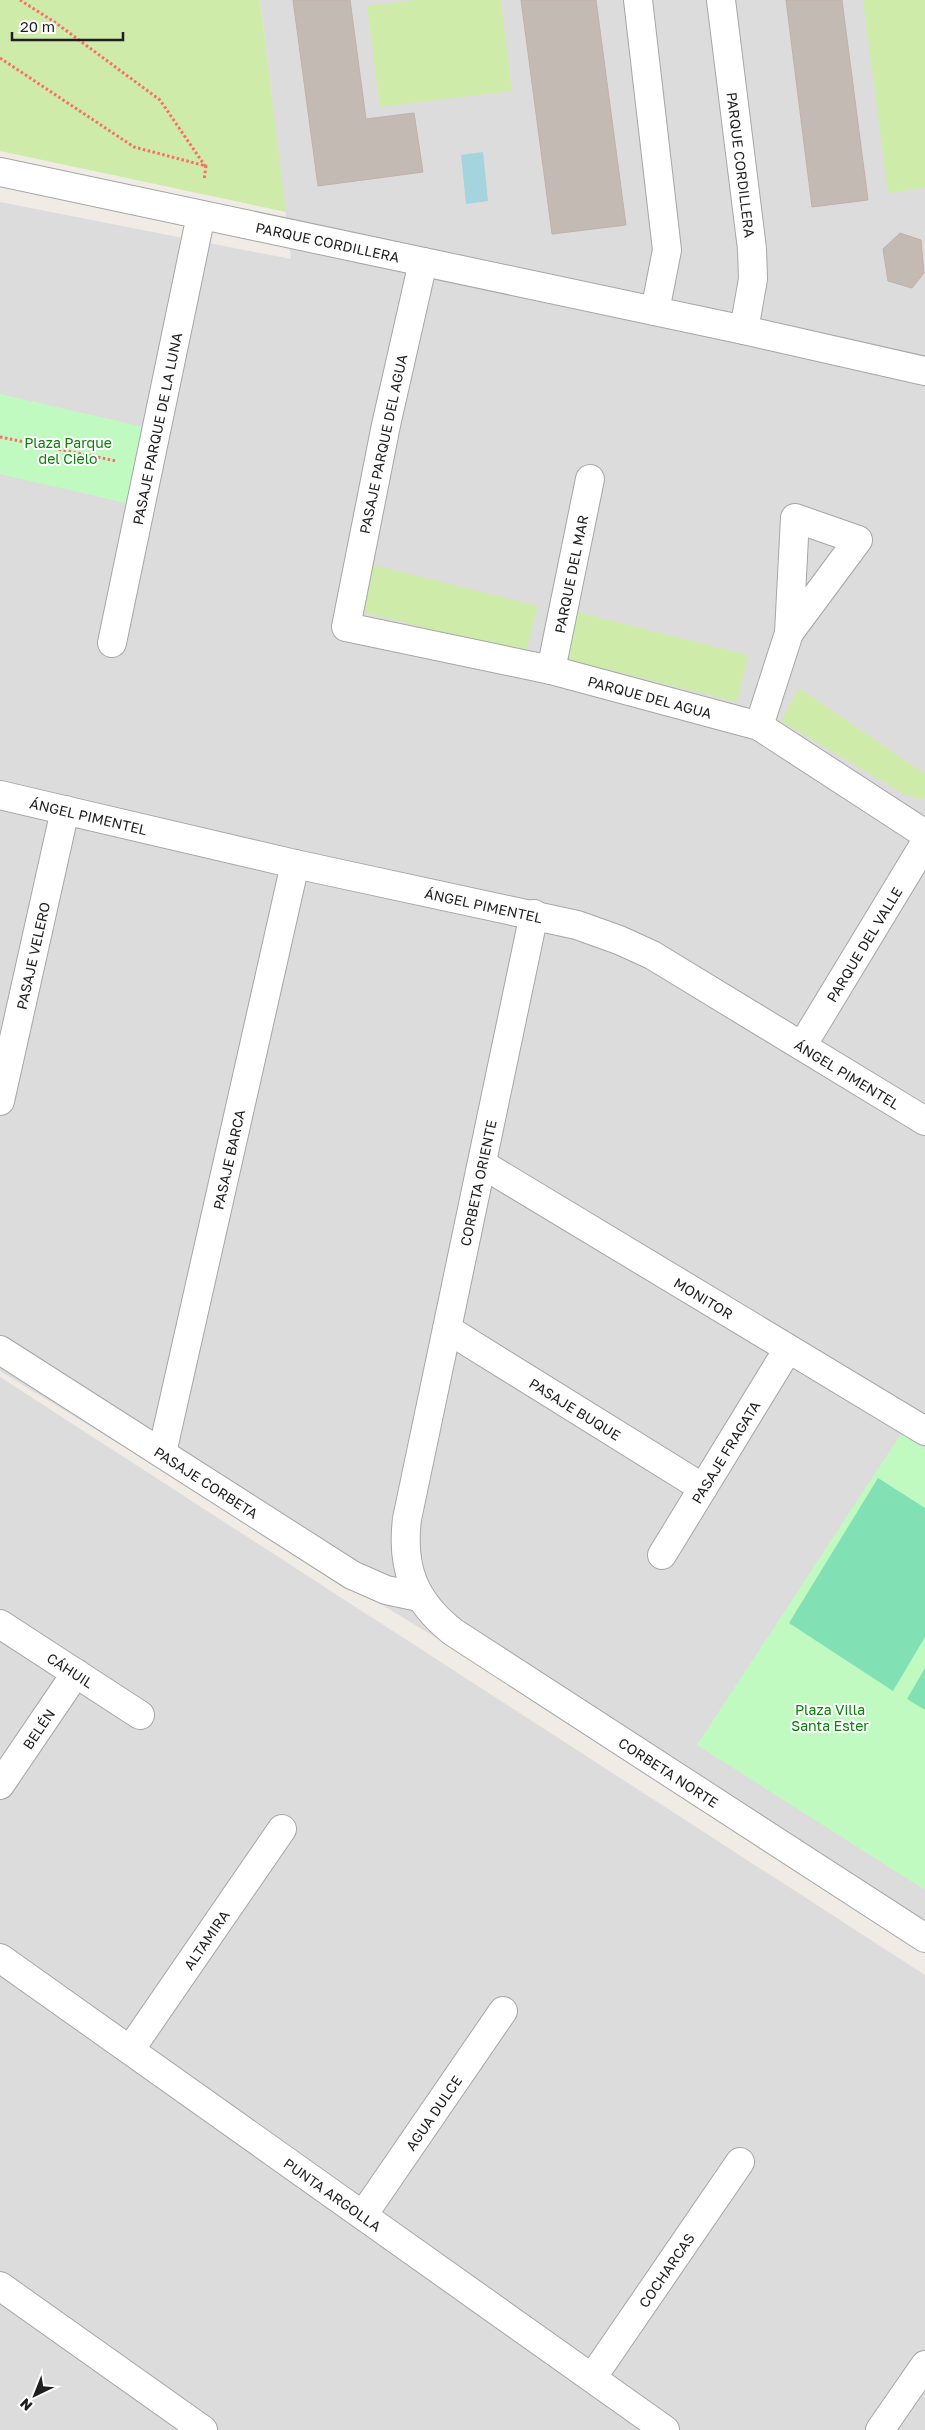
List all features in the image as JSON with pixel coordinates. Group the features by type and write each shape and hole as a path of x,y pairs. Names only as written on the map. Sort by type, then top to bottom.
{"street":[{"path":"638,0 666,242 665,269 655,311"},
{"name":"PARQUE CORDILLERA","path":"721,0 752,249 753,279 744,330"},
{"name":"PARQUE CORDILLERA","path":"0,172 744,330 925,371"},
{"name":"PASAJE PARQUE DE LA LUNA","path":"112,643 201,215"},
{"name":"PASAJE PARQUE DEL AGUA","path":"346,627 386,425 423,262"},
{"name":"PARQUE DEL MAR","path":"551,670 590,479"},
{"name":"PARQUE DEL AGUA","path":"346,627 551,670 759,726 925,834"},
{"path":"759,726 789,633"},
{"name":"ÁNGEL PIMENTEL","path":"0,795 294,864 534,914 577,925 619,940 652,955 925,1121"},
{"name":"PASAJE VELERO","path":"0,1101 65,810"},
{"name":"PARQUE DEL VALLE","path":"802,1046 925,843"},
{"name":"PASAJE BARCA","path":"162,1453 294,864"},
{"name":"CORBETA ORIENTE","path":"420,1597 406,1561 405,1540 534,914"},
{"name":"MONITOR","path":"482,1164 925,1432"},
{"name":"PASAJE BUQUE","path":"447,1329 703,1488"},
{"name":"PASAJE FRAGATA","path":"662,1555 788,1349"},
{"name":"PASAJE CORBETA","path":"0,1350 352,1575 386,1590 420,1597"},
{"name":"CORBETA NORTE","path":"420,1597 430,1611 454,1632 925,1938"},
{"name":"CÁHUIL","path":"0,1624 140,1715"},
{"name":"BELÉN","path":"0,1785 76,1673"},
{"name":"ALTAMIRA","path":"130,2050 282,1829"},
{"name":"PUNTA ARGOLLA","path":"0,1958 665,2430"},
{"name":"AGUA DULCE","path":"363,2216 502,2011"},
{"name":"COCHARCAS","path":"592,2378 740,2162"},
{"path":"0,2286 202,2430"},
{"path":"880,2430 925,2365"}],"path":[{"path":"20,0 56,23 160,100 206,166 201,215"},
{"path":"0,58 134,147 206,166"},
{"path":"0,437 149,468"}],"shaded area":[{"path":"260,0 925,0 925,1937 0,1371 0,202 291,259"},
{"path":"0,1377 925,1975 925,2430 0,2430"}],"green space":[{"path":"0,0 260,0 286,212 0,151"},
{"path":"414,0 501,0 512,91 380,107 367,6"},
{"path":"863,0 925,0 925,188 888,193"},
{"name":"Plaza Parque del Cielo","path":"0,394 148,428 130,504 0,474"},
{"path":"366,563 538,606 526,653 355,610"},
{"path":"577,612 748,655 737,702 566,659"},
{"path":"799,688 925,774 925,796 922,800 904,794 781,721"},
{"name":"Plaza Villa Santa Ester","path":"901,1434 925,1449 925,1890 697,1745"},
{"path":"878,1478 925,1508 925,1637 893,1691 789,1623"},
{"path":"925,1668 925,1710 907,1699"}],"water":[{"path":"483,152 488,201 466,204 461,155"}],"building":[{"path":"293,0 350,0 366,119 414,113 423,172 318,186"},
{"path":"521,0 596,0 626,225 552,234"},
{"path":"786,0 842,0 868,200 812,207"},
{"path":"900,233 921,240 924,273 912,288 888,281 883,249"}]}
